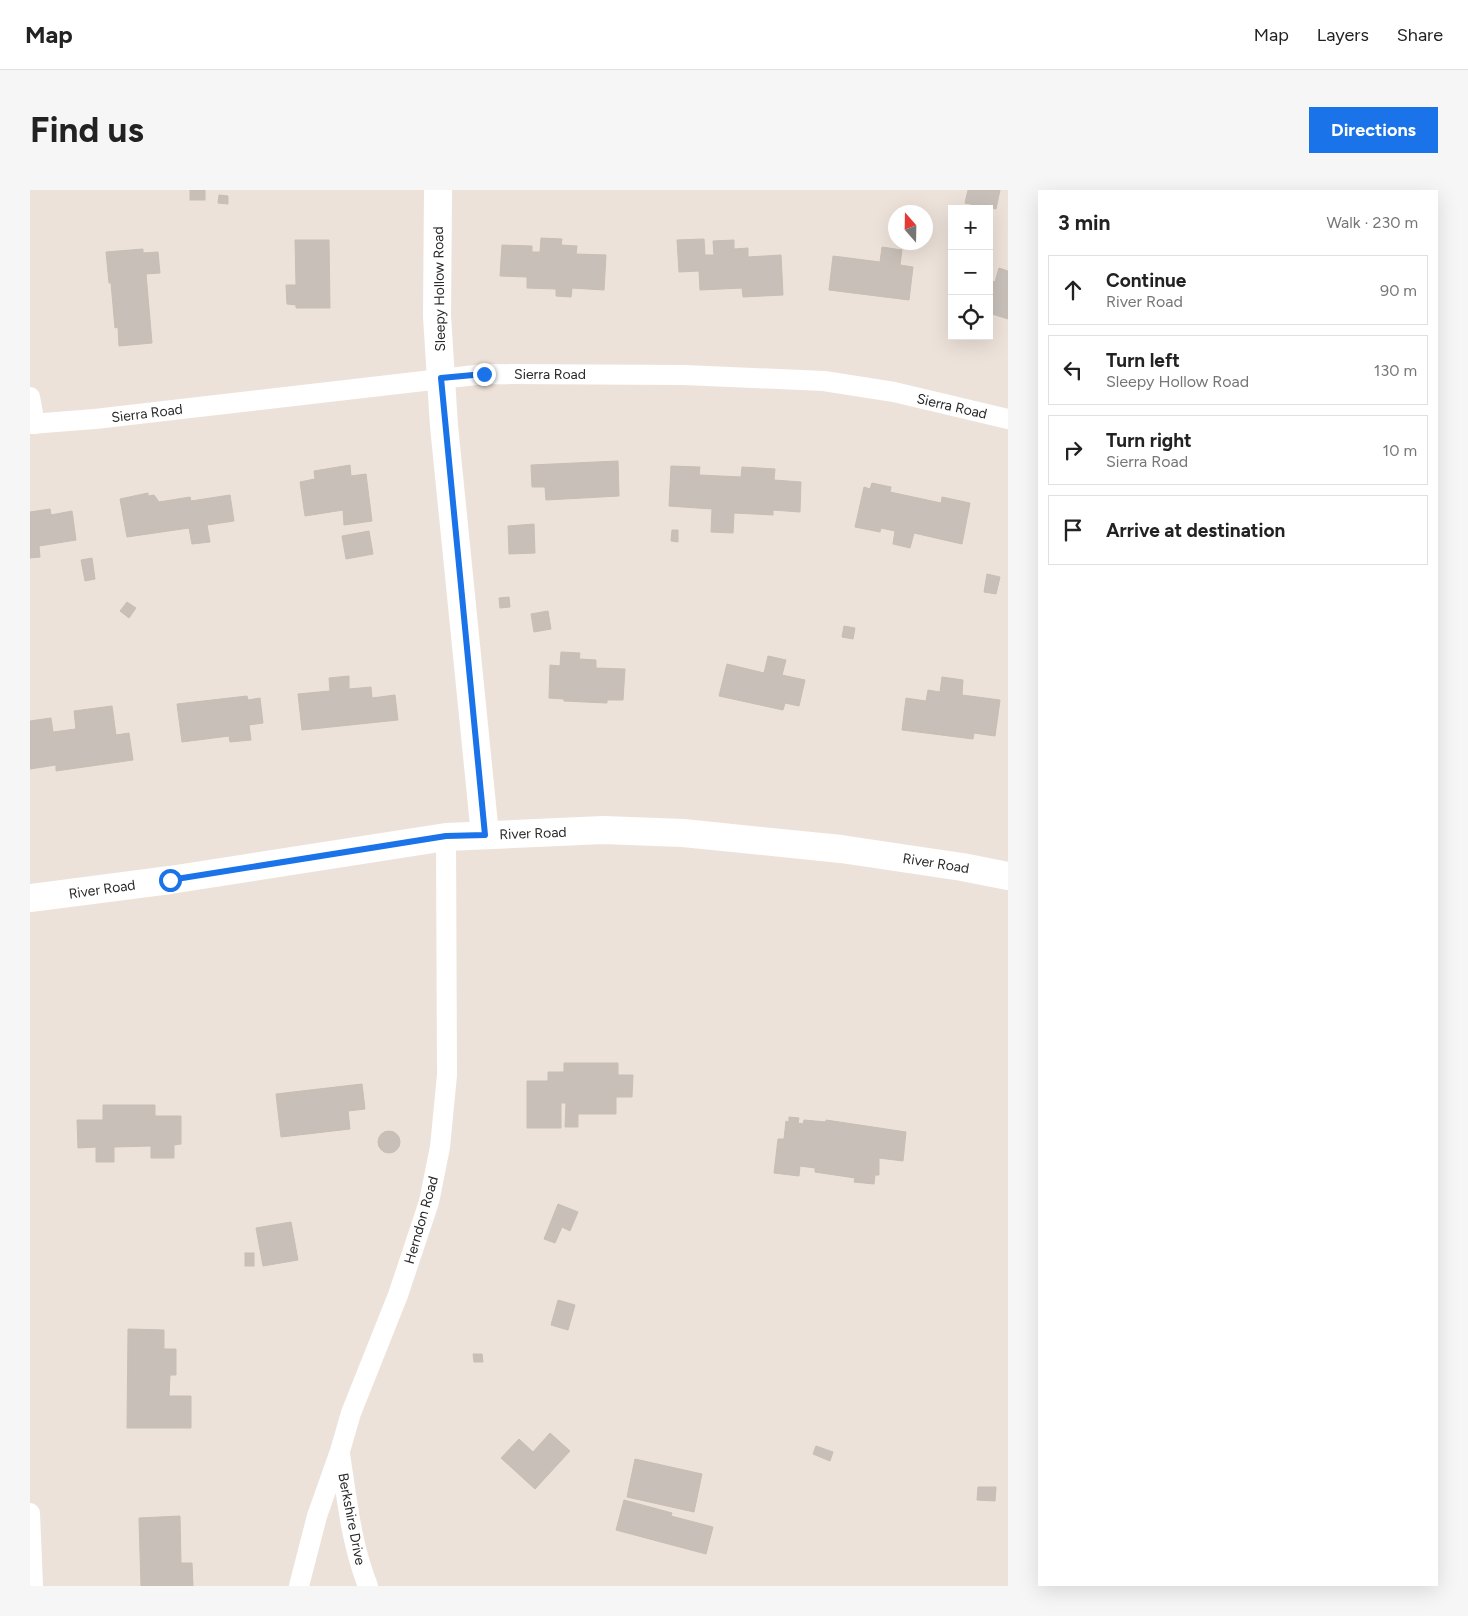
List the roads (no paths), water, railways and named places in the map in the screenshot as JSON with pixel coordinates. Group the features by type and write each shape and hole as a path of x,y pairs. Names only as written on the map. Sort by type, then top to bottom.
{"main road":[{"name":"Sleepy Hollow Road","path":"438,190 437,316 441,378 485,835"},
{"name":"River Road","path":"30,898 170,880 446,836 603,830 683,833 842,849 1008,876"}],"street":[{"name":"Sierra Road","path":"32,424 95,419 484,374 684,375 824,381 894,392 1008,419"},
{"path":"30,397 32,424"},
{"name":"Herndon Road","path":"299,1586 317,1516 351,1413 398,1295 428,1202 440,1147 447,1075 446,836"},
{"name":"Berkshire Drive","path":"340,1451 349,1517 362,1573 368,1586"},
{"path":"30,1513 33,1586"}]}
